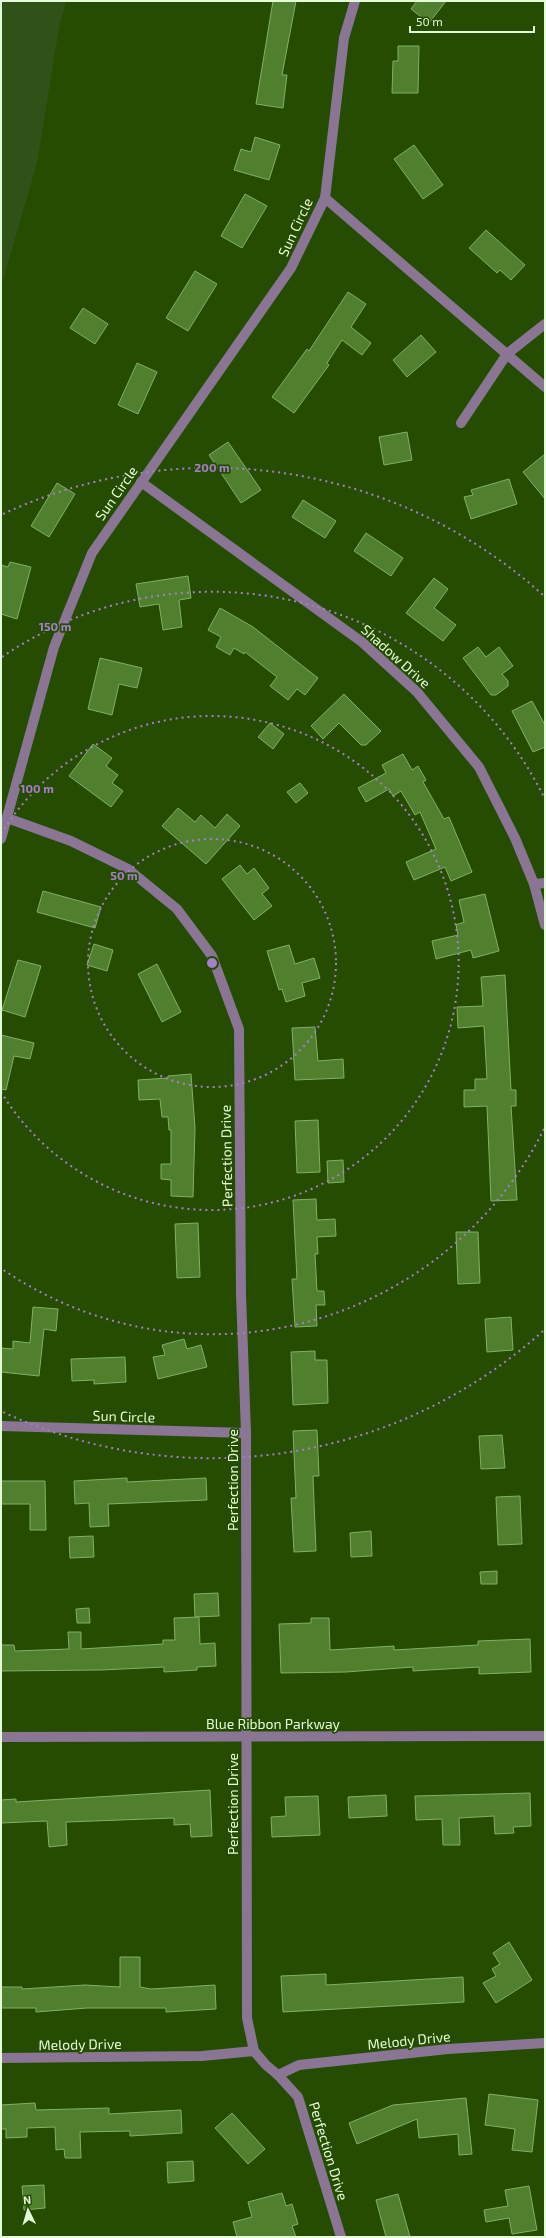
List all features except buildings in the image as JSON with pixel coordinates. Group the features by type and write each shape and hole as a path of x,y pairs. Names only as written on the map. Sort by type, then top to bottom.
{"street":[{"name":"Sun Circle","path":"1,839 54,647 92,553 140,482 292,268 325,198 344,38 355,1"},
{"name":"Sun Circle","path":"325,198 545,387"},
{"path":"461,423 507,354 545,324"},
{"name":"Shadow Drive","path":"140,482 362,642 417,692 479,767 515,838 534,884 545,925"},
{"name":"Perfection Drive","path":"7,818 72,841 128,869 178,910 212,956 239,1029 241,1294 246,1433 247,2018 254,2051 298,2097 341,2237"},
{"path":"534,884 545,883"},
{"name":"Sun Circle","path":"1,1426 246,1433"},
{"name":"Blue Ribbon Parkway","path":"1,1737 545,1736"},
{"name":"Melody Drive","path":"278,2075 300,2065 448,2049 545,2043"},
{"name":"Melody Drive","path":"1,2058 202,2056 254,2051"}],"shaded area":[{"path":"1,1 66,1 59,28 37,163 1,287"}]}
